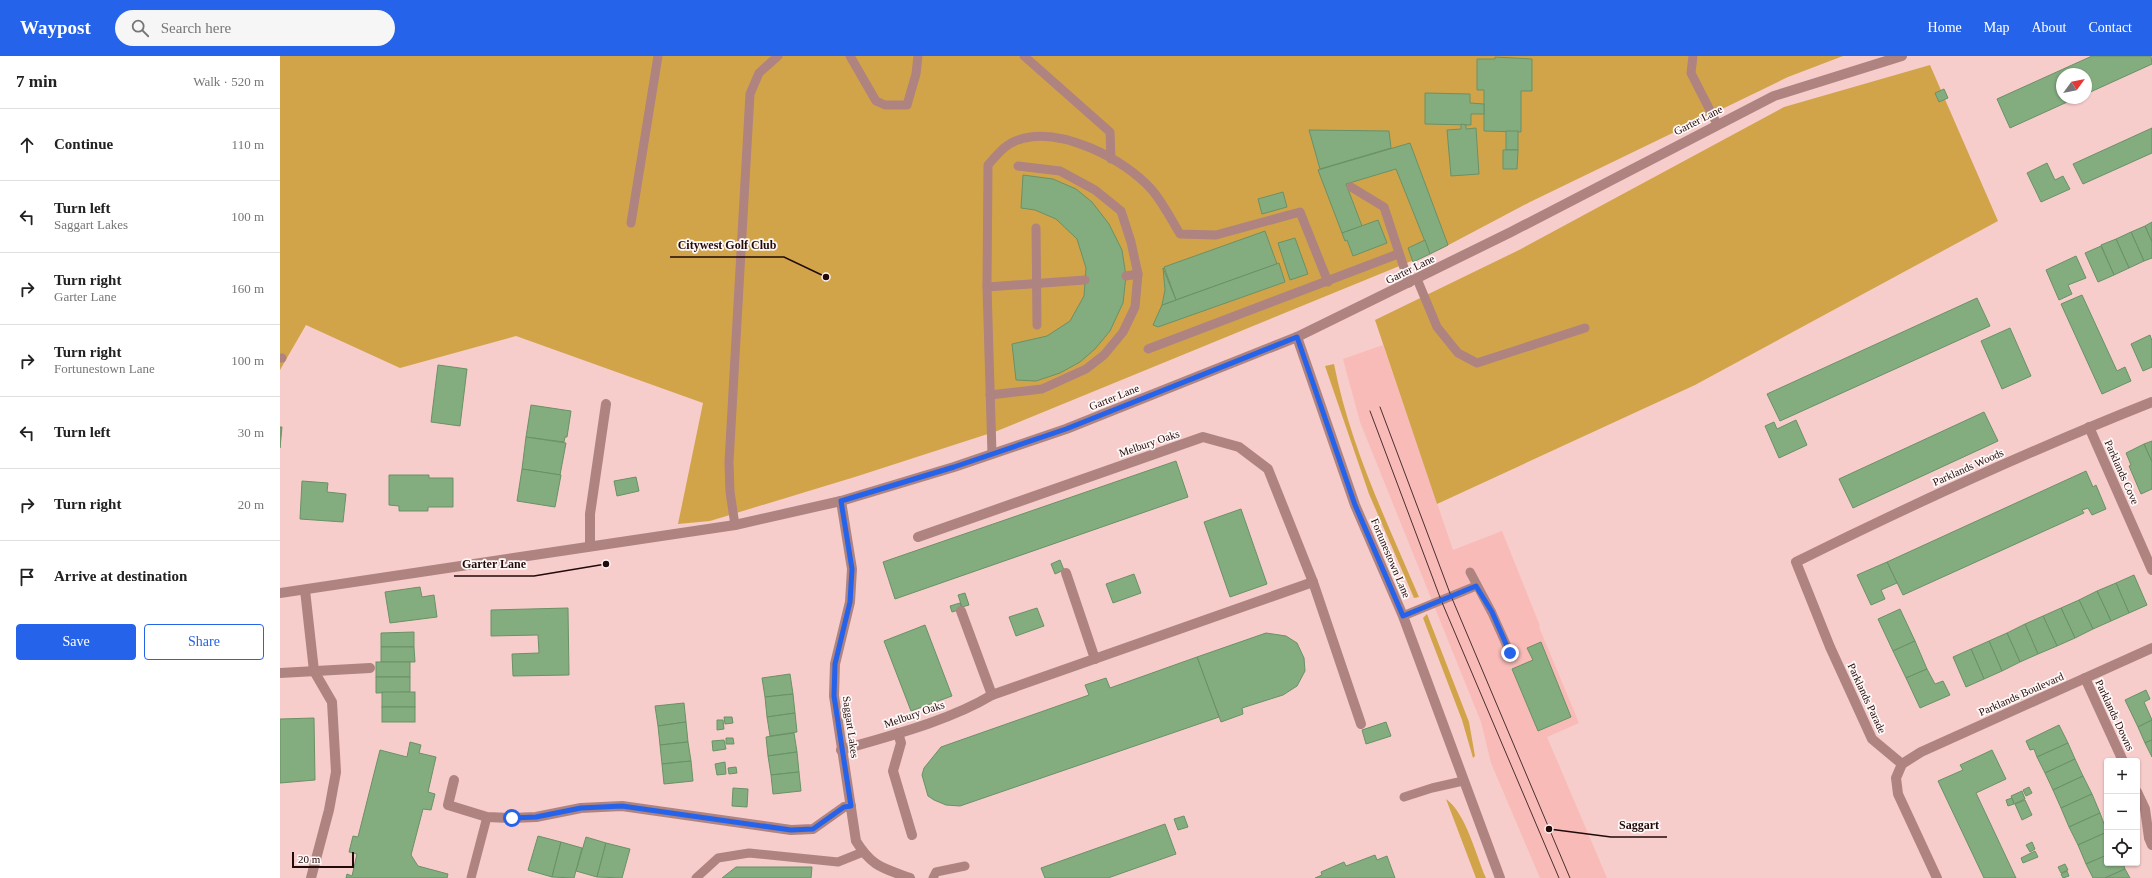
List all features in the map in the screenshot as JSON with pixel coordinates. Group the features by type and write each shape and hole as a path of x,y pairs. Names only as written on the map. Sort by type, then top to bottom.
{"street":[{"name":"Garter Lane","path":"280,593 735,524 841,501 992,454 1066,429 1297,337 1512,232 1717,124 1774,96 1902,56"},
{"name":"Fortunestown Lane","path":"1297,337 1355,505 1403,616 1500,878"},
{"name":"Parklands Woods","path":"1796,562 1894,513 2089,427 2152,402"},
{"path":"590,546 590,514 606,404"},
{"name":"Parklands Cove","path":"2089,427 2152,570"},
{"name":"Melbury Oaks","path":"918,537 1203,437 1239,447 1268,469 1313,582 1361,724"},
{"name":"Saggart Lakes","path":"841,501 852,569 850,602 835,664 834,696 856,841 867,859 878,866 910,878"},
{"name":"Parklands Parade","path":"1796,562 1830,648 1872,739 1902,764"},
{"path":"1066,573 1095,659"},
{"name":"Melbury Oaks","path":"841,750 898,733 975,705 992,695 1313,582"},
{"path":"305,590 314,671 332,702 336,772 329,810 311,878"},
{"path":"961,611 992,695"},
{"name":"Parklands Boulevard","path":"1902,764 1921,752 2152,648"},
{"path":"280,673 370,668"},
{"name":"Parklands Downs","path":"2085,678 2122,758"},
{"path":"898,733 901,743 893,771 912,834"},
{"path":"1902,764 1896,778 1898,794 1937,878"},
{"path":"454,780 448,805 487,817 536,817 581,808 622,806 791,830 813,829 844,807 851,806"},
{"path":"2138,794 2145,809 2149,838 2152,845"}],"lane":[{"path":"631,223 658,56"},
{"path":"735,524 730,492 729,462 750,94 760,73 778,56"},
{"path":"850,56 876,101 885,105 907,105 916,74 918,56"},
{"path":"1024,56 1110,132 1111,159"},
{"path":"1693,56 1691,73 1717,124"},
{"path":"992,454 987,287 988,165 1002,148 1018,140 1035,136 1060,139 1092,147 1130,170 1152,190 1180,234 1216,235 1300,212 1328,282"},
{"path":"990,394 1042,389 1086,369 1104,355 1123,332 1135,306 1138,274 1131,242 1121,211 1095,190 1060,171 1018,166"},
{"path":"1351,187 1384,207 1398,254 1437,327 1458,353 1477,363 1585,328"},
{"path":"1036,228 1037,325"},
{"path":"1148,349 1328,282 1398,254"},
{"path":"1126,276 1138,274"},
{"path":"987,287 1086,280"},
{"path":"1470,572 1476,586 1492,612 1510,653"},
{"path":"1403,616 1476,586"},
{"path":"1404,797 1432,788 1463,781"},
{"path":"471,878 487,817"},
{"path":"696,878 718,858 749,853 838,862 863,852"},
{"path":"933,878 936,872 965,866"}],"shaded area":[{"path":"280,56 1843,56 1788,77 1530,202 1441,249 997,431 858,476 710,521 678,524 703,403 516,336 400,368 306,325 280,370"},
{"path":"1930,65 1998,221 1695,385 1437,504 1375,320 1519,250 1784,107"},
{"path":"1383,345 1453,550 1502,531 1540,626 1539,627 1579,723 1547,737 1607,878 1540,878 1491,763 1481,722 1360,422 1343,359"},
{"path":"1334,364 1341,394 1359,454 1382,512 1419,597 1414,598 1369,494 1325,366"},
{"path":"1427,614 1469,722 1475,756 1473,758 1462,720 1423,618"},
{"path":"1446,799 1453,806 1465,824 1486,878 1476,878"}],"building":[{"path":"2092,56 2151,56 2152,64 2092,91 2092,68 2065,68"},
{"path":"1495,57 1532,59 1532,91 1521,91 1521,132 1484,131 1484,90 1477,90 1477,59 1495,59"},
{"path":"2056,72 2056,104 2063,104 2010,128 1997,99"},
{"path":"1944,89 1948,98 1939,102 1935,93"},
{"path":"1425,93 1470,94 1470,103 1484,104 1484,114 1471,114 1471,125 1425,124"},
{"path":"1461,124 1466,125 1466,129 1476,128 1479,174 1451,176 1447,130 1461,129"},
{"path":"2152,128 2152,153 2083,184 2073,164"},
{"path":"1309,130 1389,131 1391,148 1320,169"},
{"path":"1506,131 1518,131 1518,150 1506,150"},
{"path":"1410,143 1448,245 1430,254 1396,169 1346,184 1362,226 1342,233 1318,170"},
{"path":"1503,150 1518,150 1517,169 1503,169"},
{"path":"2047,163 2055,180 2063,176 2070,189 2041,202 2027,173"},
{"path":"1023,175 1053,179 1076,189 1092,202 1109,224 1122,250 1126,276 1123,303 1110,331 1095,349 1080,362 1060,373 1036,381 1016,380 1012,344 1047,336 1070,321 1084,296 1086,268 1077,239 1056,219 1035,210 1021,208"},
{"path":"1283,192 1287,207 1262,214 1258,199"},
{"path":"1378,220 1387,243 1353,256 1347,240 1345,241 1342,233"},
{"path":"2152,222 2152,242 2145,226"},
{"path":"2145,226 2152,242 2152,258 2144,261 2131,232"},
{"path":"1265,231 1277,264 1176,300 1164,267"},
{"path":"2131,232 2144,261 2129,268 2116,239"},
{"path":"1295,238 1308,274 1290,280 1278,243"},
{"path":"2116,239 2129,268 2114,275 2101,245"},
{"path":"1425,240 1430,254 1413,262 1408,248"},
{"path":"2101,246 2114,275 2098,282 2085,253"},
{"path":"2076,256 2086,278 2068,285 2072,294 2059,300 2046,270"},
{"path":"1279,263 1285,282 1158,327 1153,325 1162,305"},
{"path":"1163,268 1176,300 1162,305 1165,290"},
{"path":"2082,295 2117,371 2125,367 2131,381 2102,394 2061,304"},
{"path":"1977,298 1990,326 1780,421 1767,394"},
{"path":"2010,328 2031,376 2002,389 1981,341"},
{"path":"2150,335 2152,341 2152,367 2143,371 2131,344"},
{"path":"438,365 467,369 460,426 431,422"},
{"path":"531,405 571,411 567,437 565,437 564,442 526,437"},
{"path":"1984,412 1998,441 1853,508 1839,479"},
{"path":"1796,420 1807,445 1779,458 1765,426 1774,422 1777,429"},
{"path":"280,427 282,427 280,448"},
{"path":"526,437 566,443 560,475 522,469"},
{"path":"2152,441 2152,462 2144,444"},
{"path":"2144,444 2152,462 2152,489 2141,494 2129,466 2131,465 2126,453"},
{"path":"1176,461 1188,497 895,599 883,562"},
{"path":"522,469 561,475 555,507 517,501"},
{"path":"2086,471 2093,487 2096,485 2106,509 2092,515 2088,508 2082,510 2084,513 1903,595 1887,562"},
{"path":"389,475 429,475 429,478 453,478 453,507 428,507 428,511 399,511 399,506 389,505"},
{"path":"636,477 639,491 617,496 614,481"},
{"path":"302,481 328,483 327,492 346,494 343,522 300,519"},
{"path":"1241,509 1267,584 1230,597 1204,522"},
{"path":"1060,560 1064,570 1055,574 1051,564"},
{"path":"1887,562 1897,583 1881,590 1885,599 1871,605 1857,575"},
{"path":"1134,574 1141,593 1113,603 1106,584"},
{"path":"2134,575 2147,605 2129,613 2116,583"},
{"path":"2116,583 2129,613 2111,621 2097,591"},
{"path":"420,587 422,597 434,595 437,617 390,623 385,592"},
{"path":"2097,591 2111,621 2093,629 2079,600"},
{"path":"965,593 969,605 962,607 958,595"},
{"path":"2079,600 2093,629 2075,638 2061,608"},
{"path":"960,603 962,609 952,612 950,606"},
{"path":"568,608 569,675 513,676 512,654 539,653 538,635 491,636 491,610"},
{"path":"1037,608 1044,626 1016,636 1009,617"},
{"path":"2061,608 2075,638 2057,646 2043,616"},
{"path":"1900,609 1915,641 1893,651 1878,619"},
{"path":"2043,616 2057,646 2038,654 2025,624"},
{"path":"2025,624 2038,654 2020,662 2007,633"},
{"path":"925,625 952,696 911,711 884,641"},
{"path":"414,632 414,647 381,647 381,633"},
{"path":"1266,633 1286,636 1297,643 1304,658 1305,671 1297,686 1283,695 1242,708 1243,714 1221,722 1197,657"},
{"path":"2007,633 2020,662 2002,671 1989,641"},
{"path":"1915,641 1927,669 1906,678 1893,651"},
{"path":"1989,641 2002,671 1984,679 1971,649"},
{"path":"1541,642 1571,717 1538,731 1512,669 1533,660 1527,648"},
{"path":"381,647 414,647 415,662 381,662"},
{"path":"1971,649 1984,679 1966,687 1953,657"},
{"path":"1197,657 1219,717 960,806 946,805 928,796 922,775 924,768 941,747 1089,695 1085,685 1106,678 1110,688"},
{"path":"376,662 410,662 410,677 376,677"},
{"path":"1927,669 1935,684 1943,681 1950,695 1920,708 1906,678"},
{"path":"790,674 793,694 765,697 762,678"},
{"path":"376,677 410,677 410,692 376,693"},
{"path":"2146,690 2150,699 2144,702 2152,720 2138,727 2125,700"},
{"path":"382,692 415,692 415,707 382,707"},
{"path":"793,694 795,713 767,717 765,697"},
{"path":"684,703 686,722 658,726 655,706"},
{"path":"382,707 415,707 415,722 382,722"},
{"path":"795,713 797,732 770,736 767,717"},
{"path":"724,717 732,717 733,723 725,724"},
{"path":"314,718 315,780 280,783 280,719"},
{"path":"717,720 723,720 724,729 717,730"},
{"path":"2152,720 2152,740 2145,743 2138,727"},
{"path":"686,722 688,742 660,745 658,726"},
{"path":"1386,722 1391,736 1366,744 1362,730"},
{"path":"2059,725 2068,743 2037,757 2034,749 2030,750 2026,741"},
{"path":"794,733 797,752 768,756 766,737"},
{"path":"726,738 733,738 734,744 726,744"},
{"path":"724,740 726,749 713,751 712,741"},
{"path":"2152,740 2152,757 2145,743"},
{"path":"410,742 421,745 419,753 436,757 428,792 435,794 431,810 423,809 411,855 418,866 448,874 447,878 346,878 347,874 352,876 357,854 349,852 353,836 358,837 380,750 407,757"},
{"path":"688,742 691,761 662,764 660,745"},
{"path":"2068,743 2075,759 2045,773 2037,757"},
{"path":"1992,750 2006,779 1976,793 2016,878 1984,878 1938,781 1963,770 1960,765"},
{"path":"797,752 799,772 771,775 768,756"},
{"path":"2075,759 2083,776 2053,790 2045,773"},
{"path":"691,761 693,781 664,784 662,764"},
{"path":"725,762 726,774 717,775 715,764"},
{"path":"736,767 737,773 729,774 728,768"},
{"path":"799,772 801,791 773,794 771,775"},
{"path":"2083,776 2092,794 2061,808 2053,790"},
{"path":"2029,787 2032,793 2026,796 2023,790"},
{"path":"733,788 748,789 747,807 732,806"},
{"path":"2022,791 2025,799 2014,804 2011,796"},
{"path":"2092,794 2100,813 2069,827 2061,808"},
{"path":"2012,798 2014,804 2008,806 2006,800"},
{"path":"2025,800 2032,815 2022,820 2015,804"},
{"path":"2100,813 2104,824 2104,833 2078,845 2069,827"},
{"path":"1184,816 1188,827 1178,830 1174,819"},
{"path":"1165,824 1176,854 1108,878 1045,878 1041,868"},
{"path":"2104,833 2104,856 2086,864 2078,845"},
{"path":"538,836 561,842 552,877 528,870"},
{"path":"586,837 606,843 597,877 576,871"},
{"path":"561,842 582,848 574,878 552,877"},
{"path":"2032,842 2035,849 2030,852 2026,845"},
{"path":"606,843 630,849 622,878 597,877"},
{"path":"2035,851 2038,857 2023,863 2021,858"},
{"path":"1375,855 1377,860 1387,856 1395,878 1315,878 1322,875 1321,872 1344,862 1346,866"},
{"path":"2104,856 2104,866 2124,866 2125,869 2105,878 2093,878 2086,864"},
{"path":"2065,864 2068,870 2061,873 2058,867"},
{"path":"736,867 812,867 811,878 722,878"},
{"path":"2125,869 2130,878 2105,878"},
{"path":"2067,871 2069,876 2063,878 2061,874"}],"tram line":[{"path":"1380,407 1451,596 1570,878"},
{"path":"1370,411 1441,600 1559,878"}],"place":[{"name":"Citywest Golf Club","path":"826,277"},
{"name":"Garter Lane","path":"606,564"},
{"name":"Saggart","path":"1549,829"}],"route":[{"path":"512,818 536,817 581,808 622,806 791,830 813,829 831,818 844,807 851,806 841,750 834,696 835,664 844,632 850,602 852,569 841,501 954,467 1066,429 1297,337 1355,505 1403,616 1476,586 1492,612 1510,653"}]}
